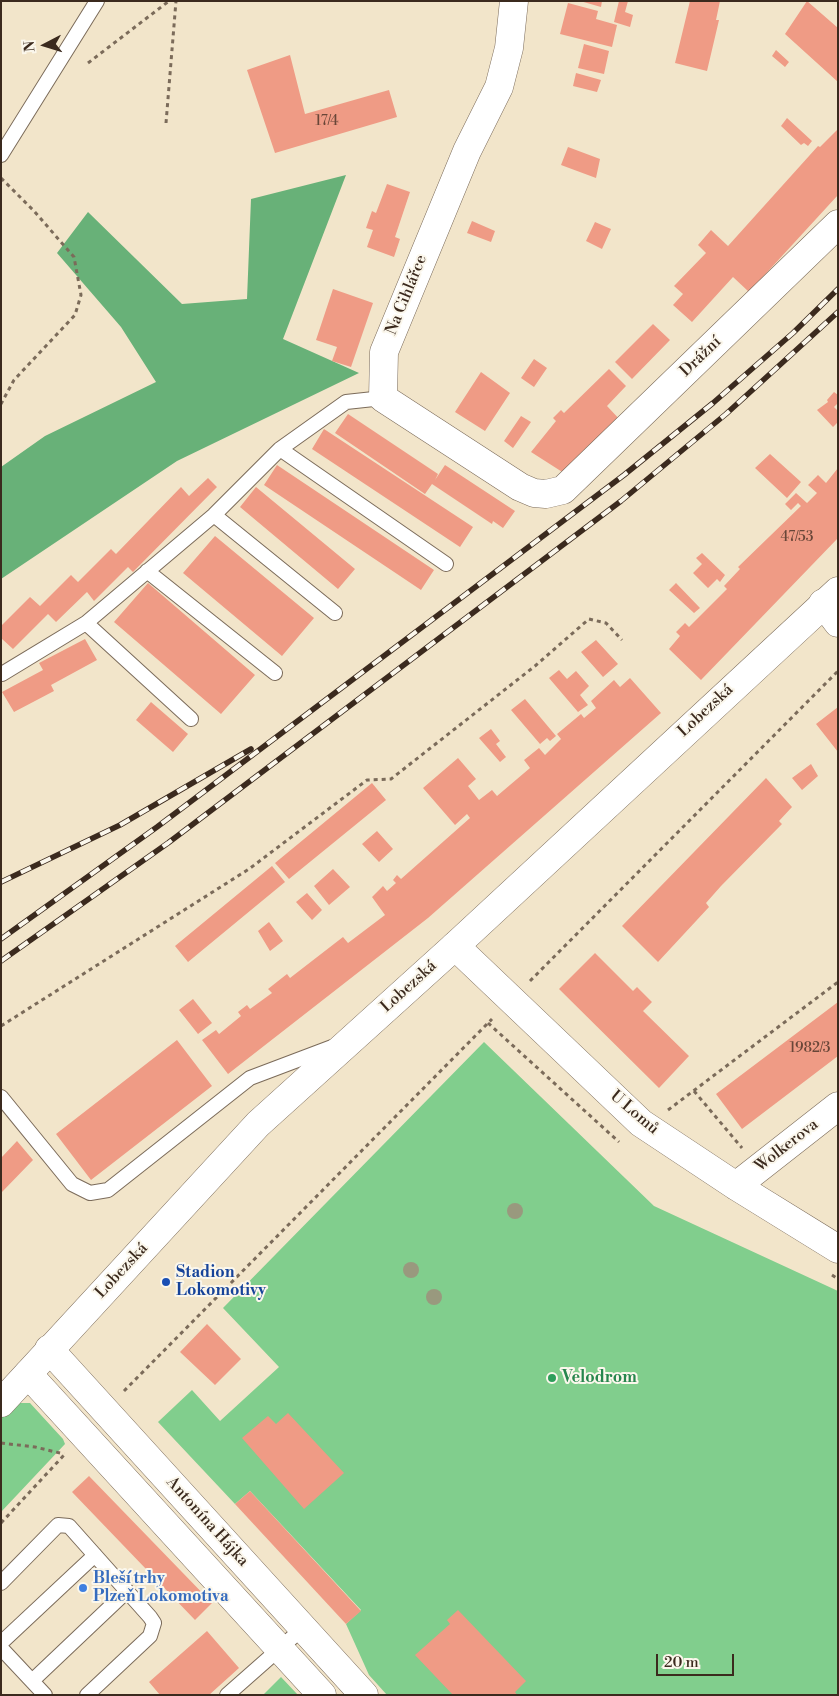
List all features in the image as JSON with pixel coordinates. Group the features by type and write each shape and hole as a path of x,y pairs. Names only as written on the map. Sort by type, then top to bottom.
{"street":[{"name":"Na Cihlářce","path":"383,398 384,352 467,151 499,88 509,48 514,1"},
{"name":"Drážní","path":"383,398 520,488 534,493 546,494 563,490 838,224"},
{"name":"Lobezská","path":"1,1402 258,1124 833,605"},
{"name":"U Lomů","path":"455,946 641,1123 736,1186 838,1249"},
{"name":"Wolkerova","path":"736,1186 838,1106"},
{"name":"Antonína Hájka","path":"50,1349 364,1695"},
{"name":"Antonína Hájka","path":"28,1374 74,1445 280,1648 322,1695"}],"lane":[{"path":"1,155 97,1"},
{"path":"2,674 86,623 214,515 280,449 346,402 383,398"},
{"path":"280,449 446,564"},
{"path":"214,515 335,613"},
{"path":"147,572 275,673"},
{"path":"86,623 191,719"},
{"path":"1,1097 72,1184 90,1193 108,1190 250,1078 349,1041"},
{"path":"1,1583 58,1525 69,1526 150,1617 154,1629 150,1636 88,1695"},
{"path":"43,1694 2,1650 95,1555"},
{"path":"32,1681 127,1591"},
{"path":"227,1695 303,1628"}],"path":[{"path":"88,63 169,1"},
{"path":"166,123 176,1"},
{"path":"1,178 34,211 74,257 81,295 75,315 14,380 1,404"},
{"path":"1,1026 249,869 367,780 390,778 527,672 589,619 606,623 622,640"},
{"path":"105,1410 838,671"},
{"path":"647,1126 838,982"},
{"path":"694,1091 758,1168"},
{"path":"1,1443 35,1447 74,1445"},
{"path":"1,1523 74,1445"}],"green space":[{"path":"346,175 283,339 359,373 177,461 1,579 1,467 45,436 156,382 121,327 57,253 88,212 182,304 247,299 251,199"},
{"name":"Velodrom","path":"484,1042 654,1206 838,1291 838,1695 387,1695 369,1675 346,1624 361,1610 250,1491 235,1504 158,1422 192,1390 220,1421 279,1367 223,1308"},
{"path":"19,1403 30,1403 63,1439 65,1444 1,1512 1,1417"},
{"path":"281,1677 298,1695 263,1695"}],"building":[{"path":"580,1 602,1 601,7"},
{"path":"619,1 628,1 625,12 633,15 630,27 614,22"},
{"path":"690,1 720,1 716,20 719,20 707,71 675,63"},
{"path":"807,1 838,28 838,82 785,34"},
{"path":"568,3 598,11 596,19 617,25 612,47 560,34"},
{"path":"584,44 609,51 604,74 578,68"},
{"path":"776,50 789,62 785,67 772,56"},
{"path":"290,55 305,114 389,90 397,117 275,153 247,70"},
{"path":"576,73 601,80 597,92 573,86"},
{"path":"787,118 812,141 808,146 804,143 801,145 781,126"},
{"path":"838,129 838,195 749,292 733,277 692,322 673,305 683,294 674,286 706,253 698,245 711,230 728,246 818,146 820,147"},
{"path":"568,147 600,159 596,178 561,165"},
{"path":"387,184 410,192 395,237 400,239 394,257 367,247 373,230 366,228 372,211 376,213"},
{"path":"472,221 495,231 491,242 467,233"},
{"path":"595,222 611,229 602,249 586,241"},
{"path":"333,289 373,303 351,367 332,361 337,347 316,340"},
{"path":"653,324 670,340 632,379 615,362"},
{"path":"534,359 547,368 534,387 521,378"},
{"path":"609,369 626,386 607,406 622,422 567,475 531,452 556,421 553,418 561,410 564,413"},
{"path":"481,372 510,393 485,431 455,412"},
{"path":"834,392 838,395 838,403 834,407 838,411 838,422 833,427 817,410 828,402 827,400"},
{"path":"348,414 438,474 435,480 445,465 515,511 503,528 493,521 492,524 432,484 425,494 335,433"},
{"path":"521,416 531,422 513,448 504,441"},
{"path":"324,429 473,527 460,547 312,449"},
{"path":"770,454 801,482 787,498 755,468"},
{"path":"277,465 434,570 421,590 264,485"},
{"path":"838,468 838,538 701,680 669,649 680,636 676,632 685,623 689,627 727,589 724,586 740,569 738,567 801,506 798,503 791,510 785,504 796,493 807,503 817,493 808,485 818,475 826,483"},
{"path":"208,478 217,487 133,572 128,567 94,601 87,592 56,622 48,614 13,649 1,638 1,626 30,597 40,606 71,575 78,582 111,549 116,554 181,487 189,496"},
{"path":"256,487 355,569 338,589 240,507"},
{"path":"215,536 314,618 282,656 183,573"},
{"path":"702,553 725,575 720,582 717,579 708,588 693,573 702,564 696,558"},
{"path":"148,583 255,675 221,714 114,622"},
{"path":"676,583 700,608 694,613 669,590"},
{"path":"85,639 97,660 51,685 54,691 14,712 2,692 43,670 39,663"},
{"path":"596,640 618,664 603,677 581,652"},
{"path":"559,670 567,679 576,671 589,686 580,695 588,705 578,712 549,678"},
{"path":"630,678 661,713 428,918 228,1074 202,1040 216,1030 219,1034 241,1016 238,1012 247,1005 250,1009 272,993 268,989 287,974 290,978 343,937 348,943 385,915 372,897 383,886 387,891 396,883 393,880 397,875 401,879 470,818 467,814 455,825 423,788 458,758 476,779 468,786 479,800 492,790 497,796 530,768 524,760 539,748 545,755 561,739 557,734 581,714 584,718 596,708 591,701 614,680 620,687"},
{"path":"525,699 556,736 550,741 547,738 540,744 511,710"},
{"path":"151,702 188,734 173,752 136,720"},
{"path":"838,707 838,752 816,724"},
{"path":"491,729 500,741 496,744 506,757 500,762 479,738"},
{"path":"811,764 818,776 802,790 792,778"},
{"path":"766,778 792,807 779,821 782,824 721,886 706,903 709,907 658,962 622,926"},
{"path":"372,783 386,800 289,879 275,863"},
{"path":"377,831 393,849 379,862 362,844"},
{"path":"272,866 285,882 188,962 175,946"},
{"path":"333,869 350,887 329,905 314,886"},
{"path":"307,893 322,910 312,920 296,902"},
{"path":"269,922 283,941 270,951 258,931"},
{"path":"595,953 633,991 637,987 652,1002 643,1011 689,1056 659,1088 559,989"},
{"path":"193,999 212,1023 198,1034 179,1010"},
{"path":"838,1002 838,1056 742,1129 716,1094"},
{"path":"177,1040 212,1086 91,1180 56,1134"},
{"path":"17,1141 33,1160 1,1193 1,1158"},
{"path":"207,1324 241,1359 215,1385 180,1352"},
{"path":"288,1413 344,1473 304,1509 242,1438 268,1416 276,1424"},
{"path":"89,1476 212,1603 195,1620 72,1492"},
{"path":"250,1491 361,1611 346,1624 235,1504"},
{"path":"458,1610 526,1681 515,1692 517,1695 453,1695 415,1655 450,1624 447,1620"},
{"path":"207,1631 239,1668 209,1695 160,1695 149,1682"}],"railway":[{"path":"1,939 157,827 624,475 713,403 793,333 838,289"},
{"path":"1,961 168,843 621,501 726,414 838,312"},
{"path":"1,882 120,825 251,749"}],"place":[{"name":"Stadion Lokomotivy","path":"166,1282"},
{"name":"Velodrom","path":"552,1378"},
{"name":"Bleší trhy Plzeň Lokomotiva","path":"83,1588"}]}
